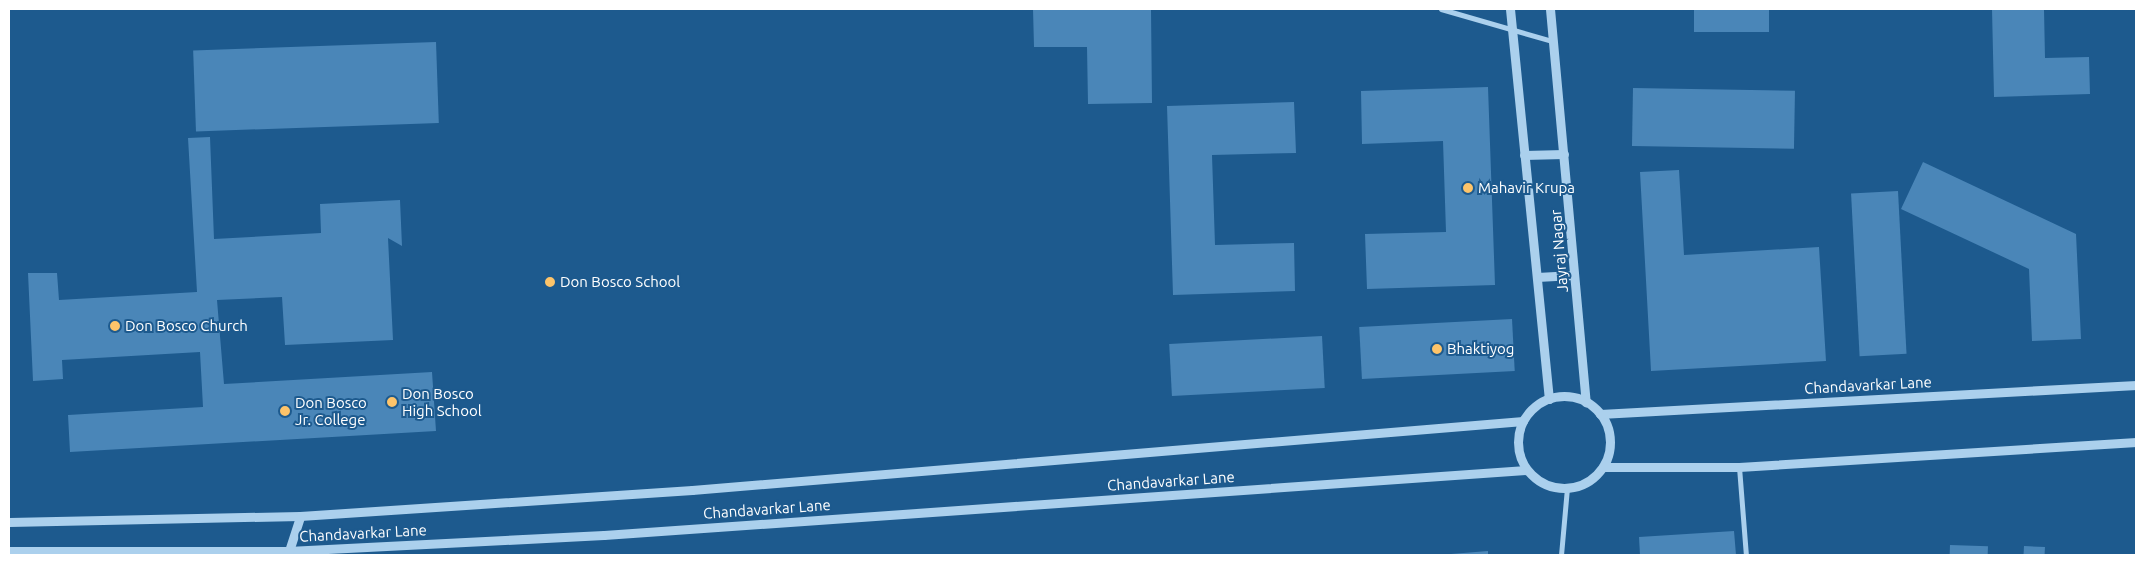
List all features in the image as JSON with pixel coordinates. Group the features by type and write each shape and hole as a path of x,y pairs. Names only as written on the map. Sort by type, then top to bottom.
{"street":[{"path":"1441,9 1512,32 1552,41"},
{"name":"Jayraj Nagar","path":"1510,9 1549,399"},
{"name":"Jayraj Nagar","path":"1550,9 1586,402"},
{"path":"1524,155 1564,154"},
{"path":"1537,277 1574,275"},
{"name":"Chandavarkar Lane","path":"1600,414 2136,385"},
{"path":"1568,396 1586,402 1600,414 1609,431 1610,449 1603,467 1590,481 1567,488 1556,488 1540,482 1527,470 1518,446 1523,421 1534,407 1549,399 1568,396"},
{"name":"Chandavarkar Lane","path":"9,522 300,516 692,490 1523,421"},
{"path":"1603,467 1739,467 2136,442"},
{"path":"1739,467 1746,555"},
{"name":"Chandavarkar Lane","path":"9,552 288,553 614,534 1527,470"},
{"path":"1561,555 1567,488"},
{"path":"288,553 300,516"}],"building":[{"path":"1033,9 1151,9 1152,103 1088,104 1087,47 1034,47"},
{"path":"1694,9 1769,9 1769,32 1694,32"},
{"path":"1992,9 2044,9 2045,58 2089,57 2090,94 1994,97"},
{"path":"436,42 439,123 196,131 193,50"},
{"name":"Mahavir Krupa","path":"1488,87 1495,285 1367,289 1365,234 1446,232 1443,141 1362,144 1361,91"},
{"path":"1633,88 1795,91 1794,149 1632,146"},
{"path":"1294,102 1296,153 1212,155 1215,245 1294,243 1295,291 1173,295 1167,106"},
{"path":"210,137 214,239 321,233 320,204 400,200 402,246 388,238 393,340 285,345 282,297 217,300 224,384 432,372 436,431 70,452 68,415 203,407 200,352 62,360 63,379 33,381 28,273 57,273 59,300 197,292 188,138"},
{"path":"1923,162 2076,234 2081,339 2032,341 2029,269 1901,209"},
{"path":"1679,170 1684,255 1819,247 1826,361 1651,371 1640,172"},
{"path":"1898,191 1907,354 1860,356 1851,193"},
{"name":"Bhaktiyog","path":"1512,319 1515,371 1362,379 1359,327"},
{"path":"1322,336 1325,388 1172,396 1169,344"},
{"path":"1734,531 1736,555 1640,555 1639,537"},
{"path":"1950,545 1988,546 1988,555 1950,555"},
{"path":"2024,546 2045,547 2045,555 2024,555"},
{"path":"1488,551 1488,555 1451,555 1451,554"}],"place":[{"name":"Mahavir Krupa","path":"1468,188"},
{"name":"Don Bosco School","path":"550,282"},
{"name":"Don Bosco Church","path":"115,326"},
{"name":"Bhaktiyog","path":"1437,349"},
{"name":"Don Bosco High School","path":"392,402"},
{"name":"Don Bosco Jr. College","path":"285,411"}]}
